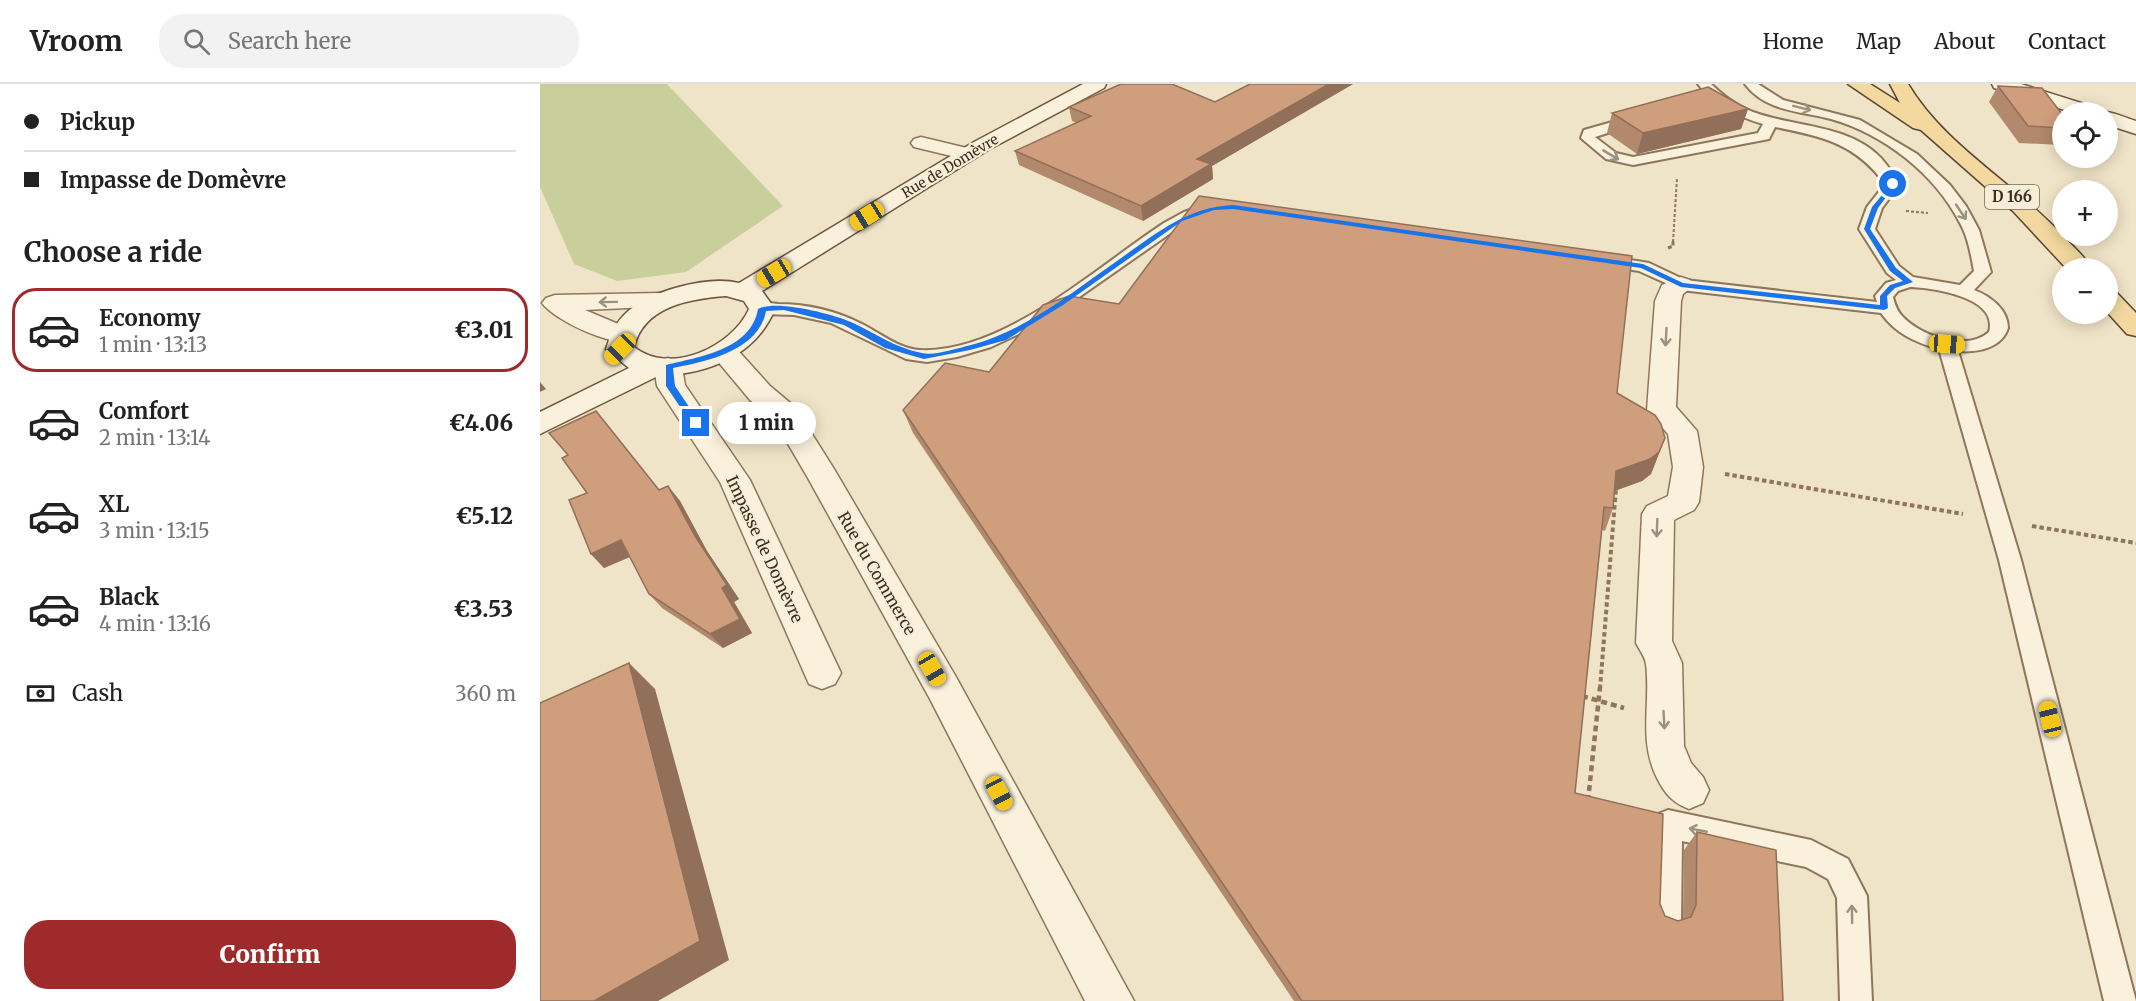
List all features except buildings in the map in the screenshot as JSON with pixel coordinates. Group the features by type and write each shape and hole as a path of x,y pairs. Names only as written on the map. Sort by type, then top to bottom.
{"main road":[{"name":"D 166","path":"1857,84 1937,133"},
{"name":"D 166","path":"1899,84 1913,108 1937,133 2014,199 2070,258"},
{"path":"2118,309 2136,328"}],"street":[{"name":"Rue de Domèvre","path":"753,300 968,154 1097,84"},
{"path":"2001,84 2058,102"},
{"path":"2118,122 2136,128"},
{"path":"921,143 968,154"},
{"path":"1681,285 1671,290 1668,301 1661,410 1682,431 1688,467 1683,502 1658,514 1654,643 1664,661 1663,717 1667,763 1689,790"},
{"path":"727,288 753,300 760,320 753,331 724,352 697,362 661,367 638,364 626,358 620,342 548,297 661,301 705,289 727,288"},
{"path":"540,415 594,375 620,342 629,323 661,301"},
{"name":"Rue du Commerce","path":"724,352 760,393 785,414 823,477 943,688 1110,1001"},
{"path":"540,424 661,367"},
{"name":"Impasse de Domèvre","path":"661,367 671,386 734,480 822,673"}],"lane":[{"path":"1704,84 1709,99 1737,111 1771,121 1825,132 1846,140 1866,152 1885,169 1893,184 1875,207 1867,229 1893,269 1909,282"},
{"path":"1751,84 1765,98 1862,126 1884,137 1927,171 1959,209 1976,240 1983,272 1963,291"},
{"path":"1650,116 1599,129 1588,134 1588,138 1611,156 1633,161 1764,136 1771,121"},
{"path":"753,300 847,323 888,346 924,357 970,348 1003,338 1061,304 1180,219 1199,211 1223,208"},
{"path":"1582,258 1643,267 1681,285 1884,308"},
{"path":"1909,282 1926,282 1963,291 1992,310 1999,320 2000,330 1994,338 1982,344 1947,344 1906,330 1892,319 1884,308 1884,296 1892,287 1909,282"},
{"path":"1947,344 1999,520 2120,1001"},
{"path":"1666,920 1668,824 1811,854 1838,869 1852,896 1856,1001"}],"path":[{"path":"1688,467 2136,543"},
{"path":"1587,805 1599,702 1617,488"}],"green space":[{"path":"540,84 667,84 783,206 686,272 617,281 574,264 540,187"}],"route":[{"path":"696,423 671,386 668,367 706,359 724,352 753,331 760,320 762,309 784,308 847,323 888,346 924,357 970,348 1003,338 1061,304 1180,219 1213,208 1233,207 1643,267 1681,285 1884,308 1884,296 1892,287 1909,282 1893,269 1867,229 1875,207 1887,195 1893,184"}]}
